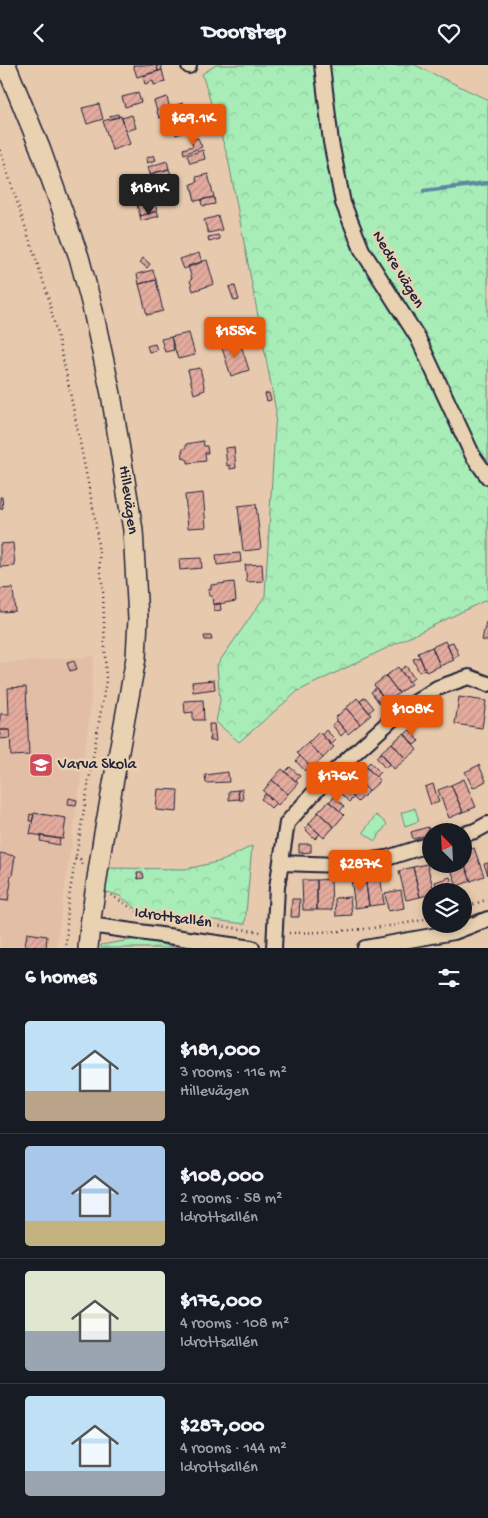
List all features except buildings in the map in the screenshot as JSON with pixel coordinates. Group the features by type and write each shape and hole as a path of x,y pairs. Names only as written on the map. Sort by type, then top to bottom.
{"street":[{"name":"Hillevägen","path":"6,65 46,165 79,257 110,394 132,530 138,619 136,658 94,893 88,948"},
{"name":"Nedre vägen","path":"322,65 331,142 343,203 362,250 418,338 473,456 488,477"},
{"path":"274,948 277,887 287,823 330,776 399,713 437,688 469,677 488,684"},
{"path":"472,832 488,824"},
{"path":"282,863 339,865 388,857 422,847"},
{"path":"365,948 454,931 488,919"},
{"name":"Idrottsallén","path":"90,925 252,948"}],"path":[{"path":"0,149 47,293 62,355 77,421 95,518 102,583 106,681 68,903 66,948"},
{"path":"76,858 80,859 82,873"},
{"path":"94,893 112,895 126,907 141,914 275,934 341,932 399,926 422,920"},
{"path":"472,905 488,899"}],"shaded area":[{"name":"Varva Skola","path":"94,656 89,722 56,948 0,948 0,663"}],"green space":[{"path":"216,65 415,65 488,100 488,599 298,691 239,742 216,722 220,701 217,665 265,596 276,411 228,158 202,74"},
{"path":"415,808 419,821 405,826 401,813"},
{"path":"376,815 387,824 375,841 363,832"},
{"path":"252,846 245,924 138,910 120,896 104,891 108,868 186,869 222,861"},
{"path":"137,939 178,948 101,948 101,945"}],"waterway":[{"path":"424,191 488,183"}],"place":[{"name":"Varva Skola","path":"41,765"}]}
